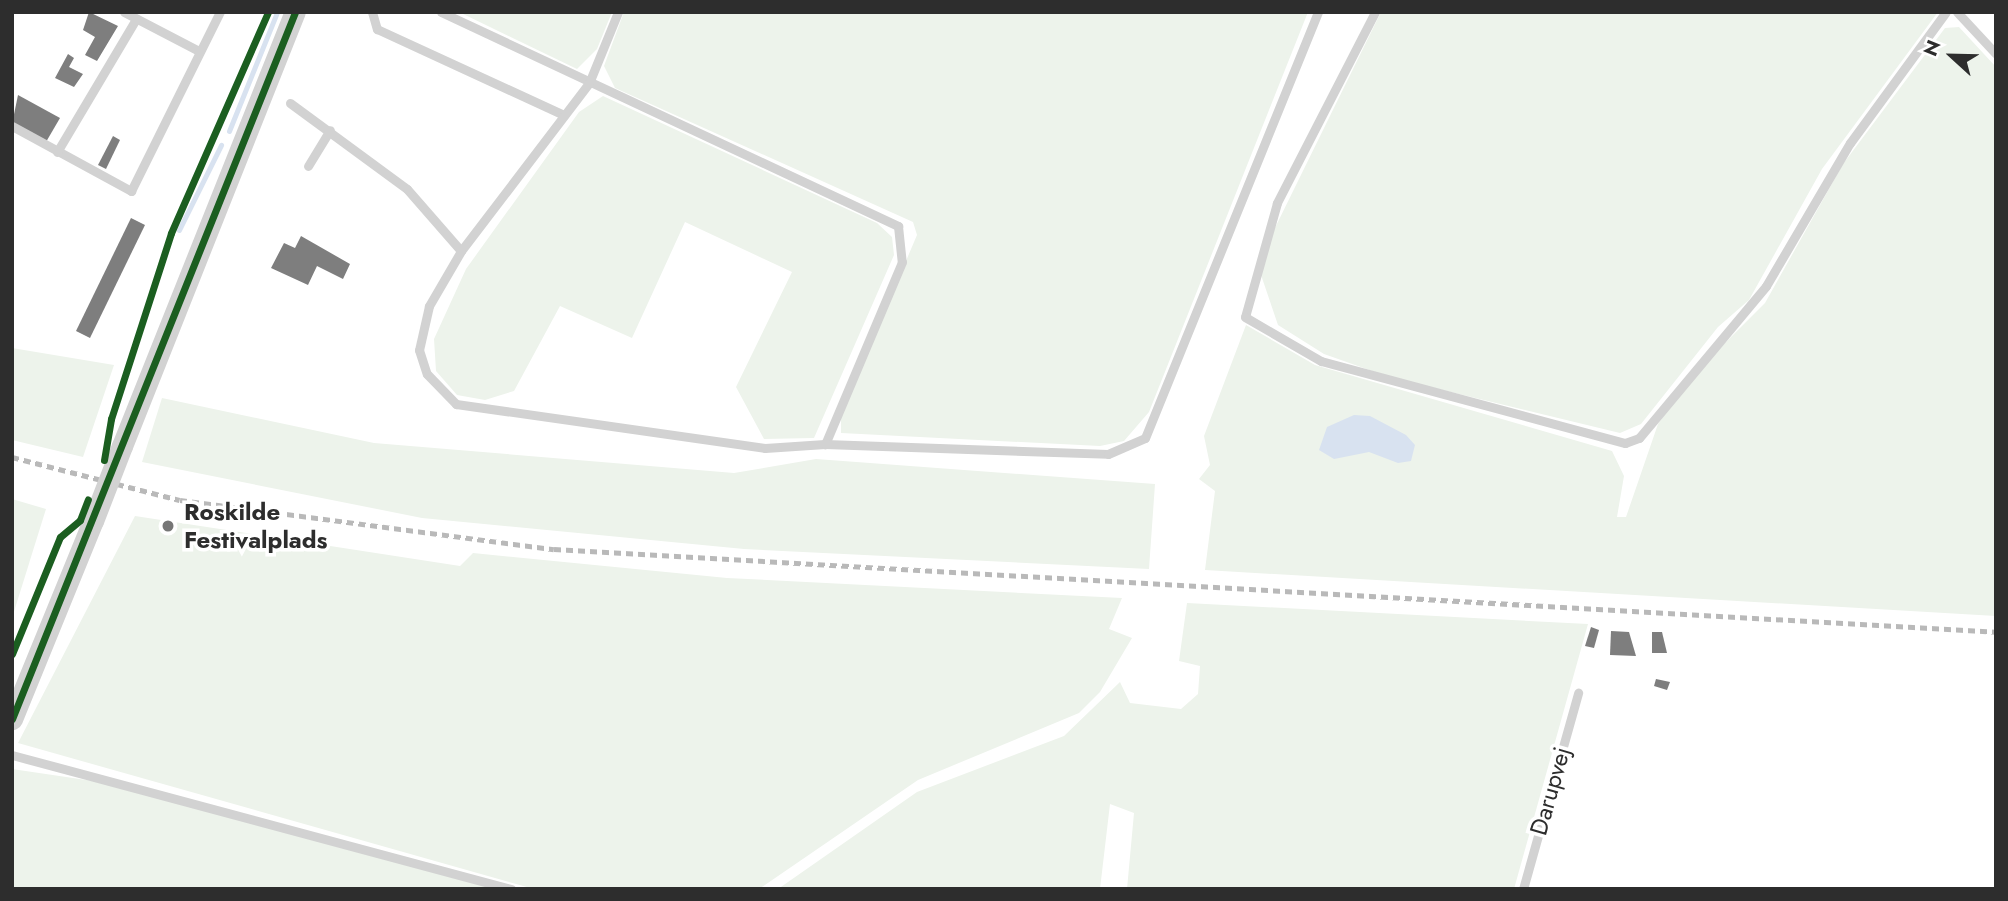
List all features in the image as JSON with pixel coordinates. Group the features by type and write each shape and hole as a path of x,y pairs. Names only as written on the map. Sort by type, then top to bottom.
{"street":[{"path":"12,719 295,12"}],"lane":[{"path":"124,12 199,51"},
{"path":"12,127 131,191 220,12"},
{"path":"372,12 377,29 564,115"},
{"path":"442,12 898,226 902,262 825,444"},
{"path":"618,12 589,83 461,251 429,306 419,350 427,374 456,404 765,448 825,444 1108,454 1145,438 1318,12"},
{"path":"1375,12 1278,203 1245,317 1321,361 1625,443 1639,438 1766,286 1850,143 1945,12"},
{"path":"1957,12 1996,54"},
{"path":"57,152 136,19"},
{"path":"290,103 407,189 461,251"},
{"path":"308,166 330,130"},
{"name":"Darupvej","path":"1522,889 1578,693"},
{"path":"12,755 511,889"}],"shaded area":[{"path":"459,12 612,12 597,49 577,69"},
{"path":"624,12 1308,12 1149,412 1124,441 1100,446 841,433 841,414 917,235 913,222 615,88 604,66"},
{"path":"1381,12 1938,12 1822,169 1749,300 1718,327 1641,424 1620,433 1389,377 1324,354 1278,325 1261,275 1269,240"},
{"path":"1959,27 1996,67 1996,616 1205,570 1215,491 1199,479 1210,465 1204,436 1246,325 1315,365 1612,451 1624,476 1617,517 1626,517 1658,424 1691,377 1765,303 1843,164 1945,28"},
{"path":"603,96 877,223 892,237 894,255 814,438 764,439 736,387 792,272 685,222 632,338 560,306 514,391 485,400 457,395 436,371 434,339 466,269 579,112"},
{"path":"12,348 114,365 83,457 12,440"},
{"path":"162,398 374,443 734,473 816,459 1155,484 1149,569 744,549 422,518 142,462"},
{"path":"1354,415 1370,416 1406,435 1415,445 1411,461 1398,463 1369,452 1334,459 1319,450 1327,427"},
{"path":"12,499 46,509 12,618"},
{"path":"135,516 460,566 473,553 727,578 1122,598 1109,629 1132,638 1100,692 1079,713 918,780 759,889 534,889 18,743"},
{"path":"1187,603 1588,624 1514,889 1127,889 1134,813 1110,804 1100,889 778,889 917,792 1064,736 1120,682 1130,703 1181,709 1198,694 1200,666 1179,661"},
{"path":"12,769 100,782 501,889 12,889"}],"building":[{"path":"89,12 118,26 97,61 85,55 95,37 83,30"},
{"path":"68,54 74,58 69,67 83,74 74,87 55,78"},
{"path":"18,95 60,118 46,142 12,124"},
{"path":"113,136 120,140 106,169 98,165"},
{"path":"131,218 145,225 90,338 76,331"},
{"path":"301,236 350,264 343,279 317,266 308,285 271,268 284,243 295,248"},
{"path":"1591,627 1599,630 1594,648 1585,646"},
{"path":"1611,631 1629,632 1636,656 1610,655"},
{"path":"1652,632 1662,632 1667,653 1652,653"},
{"path":"1656,679 1670,682 1667,690 1654,686"}],"waterway":[{"path":"229,131 277,12"},
{"path":"179,230 221,145"}],"railway":[{"path":"12,457 180,500 554,549 1996,632"}],"cycle path":[{"path":"104,460 111,419 171,233 268,12"},
{"path":"12,719 295,12"},
{"path":"12,654 60,537 80,520 88,499"}],"place":[{"name":"Roskilde Festivalplads","path":"168,526"}]}
